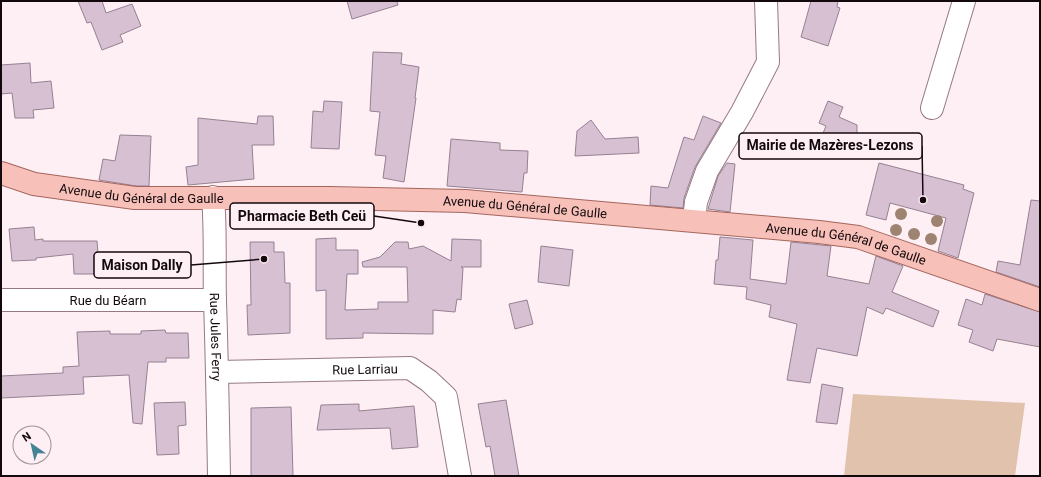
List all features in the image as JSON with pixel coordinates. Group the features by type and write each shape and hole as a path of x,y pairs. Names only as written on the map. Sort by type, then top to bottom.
{"main road":[{"name":"Avenue du Général de Gaulle","path":"1,173 34,184 135,198 330,198 465,201 819,232 858,237 1040,300"}],"street":[{"path":"694,220 696,202 707,171 742,112 768,62 766,1"},
{"path":"932,108 964,1"},
{"name":"Rue Jules Ferry","path":"213,197 216,225 215,300 218,372 219,476"},
{"name":"Rue du Béarn","path":"1,300 215,300"},
{"name":"Rue Larriau","path":"218,372 410,368 429,380 446,397 460,476"}],"shaded area":[{"path":"853,394 1025,403 1015,476 844,476"}],"building":[{"path":"78,1 102,1 106,13 132,4 141,26 120,35 123,42 102,50 91,22 87,23"},
{"path":"347,1 397,1 398,5 352,19"},
{"path":"811,1 838,1 837,7 840,8 828,46 801,37"},
{"path":"373,52 402,53 401,64 419,67 404,182 383,178 386,156 375,155 380,112 370,111"},
{"path":"30,63 31,83 51,81 54,108 33,110 34,118 15,118 12,93 1,94 1,65"},
{"path":"324,101 342,102 339,149 311,148 313,111 323,112"},
{"path":"828,101 843,107 839,117 857,125 857,132 846,155 819,143 826,126 819,123"},
{"path":"258,116 273,116 274,145 252,145 254,179 188,185 186,167 198,165 198,118 257,124"},
{"path":"703,116 721,123 695,167 684,198 683,208 650,205 651,186 668,188 684,137 694,140"},
{"path":"591,120 605,139 638,137 639,153 575,156 577,131"},
{"path":"120,135 151,136 149,186 136,186 99,180 103,159 115,161"},
{"path":"451,139 500,143 500,150 528,151 527,173 524,173 522,192 447,186"},
{"path":"727,163 735,164 730,212 708,209 718,176"},
{"path":"879,163 964,185 963,189 974,193 958,258 938,251 946,218 890,203 886,220 866,215"},
{"path":"1031,200 1040,201 1040,287 996,272 998,261 1020,265"},
{"path":"34,227 35,240 97,241 98,253 106,253 107,271 98,271 98,274 74,274 73,254 36,258 36,260 12,261 9,229"},
{"path":"720,237 753,240 750,279 786,284 791,242 831,246 827,276 869,284 876,256 903,266 892,292 939,311 933,327 886,308 883,314 867,307 857,356 817,348 810,383 787,380 797,324 769,317 771,305 746,299 747,287 714,284"},
{"path":"336,238 336,250 358,250 358,274 347,274 345,310 378,309 378,302 408,302 407,267 363,267 362,262 380,257 395,242 408,242 409,249 423,246 451,261 452,239 481,240 481,267 461,267 463,268 461,300 457,299 455,312 433,310 433,334 363,333 363,338 326,339 326,290 316,291 316,239"},
{"path":"250,242 274,242 274,252 284,252 285,283 290,283 290,333 248,335 247,305 251,305"},
{"path":"541,246 573,250 569,286 538,282"},
{"path":"985,294 1040,312 1040,347 997,339 993,351 969,342 973,330 958,325 966,299 982,305"},
{"path":"527,300 533,324 515,329 509,304"},
{"path":"165,330 166,333 188,333 189,358 166,358 166,362 148,362 142,424 133,423 129,375 83,377 84,394 1,398 1,376 63,373 63,367 79,366 77,332 110,331 110,334 141,334 141,331"},
{"path":"822,384 843,388 837,424 816,422"},
{"path":"506,400 519,476 495,476 490,446 486,447 478,404"},
{"path":"185,402 186,425 178,426 179,454 157,455 154,403"},
{"path":"359,404 359,411 414,406 418,447 392,449 390,428 317,430 321,405"},
{"path":"291,407 293,476 251,476 251,408"}],"place":[{"name":"Mairie de Mazères-Lezons","path":"923,200"},
{"name":"Pharmacie Beth Ceü","path":"421,223"},
{"name":"Maison Dally","path":"264,259"}]}
